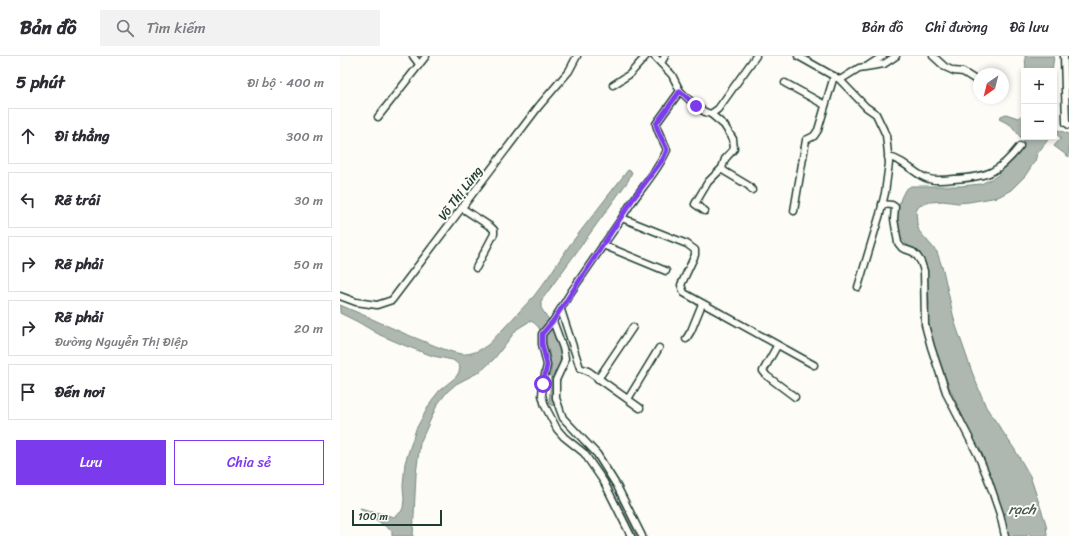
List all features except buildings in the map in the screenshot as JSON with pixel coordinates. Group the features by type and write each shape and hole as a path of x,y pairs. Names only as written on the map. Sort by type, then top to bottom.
{"street":[{"path":"413,56 419,64"},
{"path":"378,117 426,56"},
{"name":"Võ Thị Lùng","path":"340,296 356,302 377,305 392,300 539,106 569,71 577,56"},
{"path":"613,85 630,74 646,56"},
{"path":"654,56 672,75 680,91 696,106 711,114 724,125 733,139 734,148 725,159 722,168 708,182 695,204 705,211"},
{"path":"661,63 666,56"},
{"path":"711,114 718,109 756,56"},
{"path":"798,56 837,78 866,107 876,114 886,135 889,163 882,204 858,287"},
{"path":"867,67 882,56"},
{"path":"794,211 806,140 814,136 818,130 825,105 837,78 859,68 884,64 896,56"},
{"path":"933,56 945,67 954,71 962,72 973,78"},
{"path":"1064,56 1066,123 1069,125"},
{"path":"785,83 825,105"},
{"path":"631,536 604,482 584,453 564,437 557,429 545,406 542,395 547,365 542,344 542,334 553,322 571,292 622,218 633,199 665,154 667,150 656,124 680,91"},
{"path":"888,157 894,158 908,165 922,176 929,179 971,178 994,171 1003,165 1020,146"},
{"path":"722,168 724,171 749,186 752,190"},
{"path":"882,204 892,205 895,207 894,219 898,243 902,248 913,252 921,262 924,271 925,325 928,336 947,395 978,455 988,479 1000,514 1005,536"},
{"path":"462,208 494,230 494,234 476,268"},
{"path":"622,218 695,250 695,255 681,285 684,293 777,346 814,365"},
{"path":"603,245 666,271"},
{"path":"686,339 691,331 702,304"},
{"path":"561,310 578,366 582,370 588,371 640,408"},
{"path":"553,322 563,348 564,362 556,380 556,398 563,418 597,454 617,486 642,536"},
{"path":"598,379 633,326"},
{"path":"777,346 763,371 767,376 795,397"},
{"path":"628,399 659,348"}],"water":[{"path":"1025,56 1054,56 1052,68 1026,68"},
{"name":"rạch","path":"1006,114 1018,118 1021,116 1021,138 1011,125 999,119 1001,116"},
{"path":"1057,130 1069,134 1069,157 1054,146 1061,138 1057,135"},
{"name":"rạch","path":"1023,140 1048,140 1037,154 1035,161 1025,176 1011,190 998,197 969,202 930,202 919,206 916,211 919,231 937,252 943,270 955,323 986,407 1015,450 1030,476 1046,524 1047,536 1032,536 1029,534 1027,536 1009,536 993,482 949,387 929,332 927,320 929,304 928,279 924,263 899,236 897,215 901,198 905,190 911,186 961,186 981,184 997,176 1014,158 1025,143"},
{"path":"628,170 632,172 628,181 541,301 541,308 553,326 561,352 561,365 554,380 553,389 555,406 549,403 551,368 548,348 539,328 535,323 530,321 517,329 494,359 481,371 456,384 447,392 437,405 420,443 416,474 413,536 392,536 392,531 360,508 394,517 401,512 404,499 403,486 405,463 416,429 432,400 440,390 456,377 460,368 453,360 433,356 380,335 340,313 340,305 448,351 465,354 479,350 489,344 534,296 569,246"},
{"path":"622,501 639,536 632,536 618,503"}],"route":[{"path":"543,384 547,365 542,344 542,334 561,310 571,292 622,218 633,199 663,159 667,150 656,124 680,91 696,106"}]}
